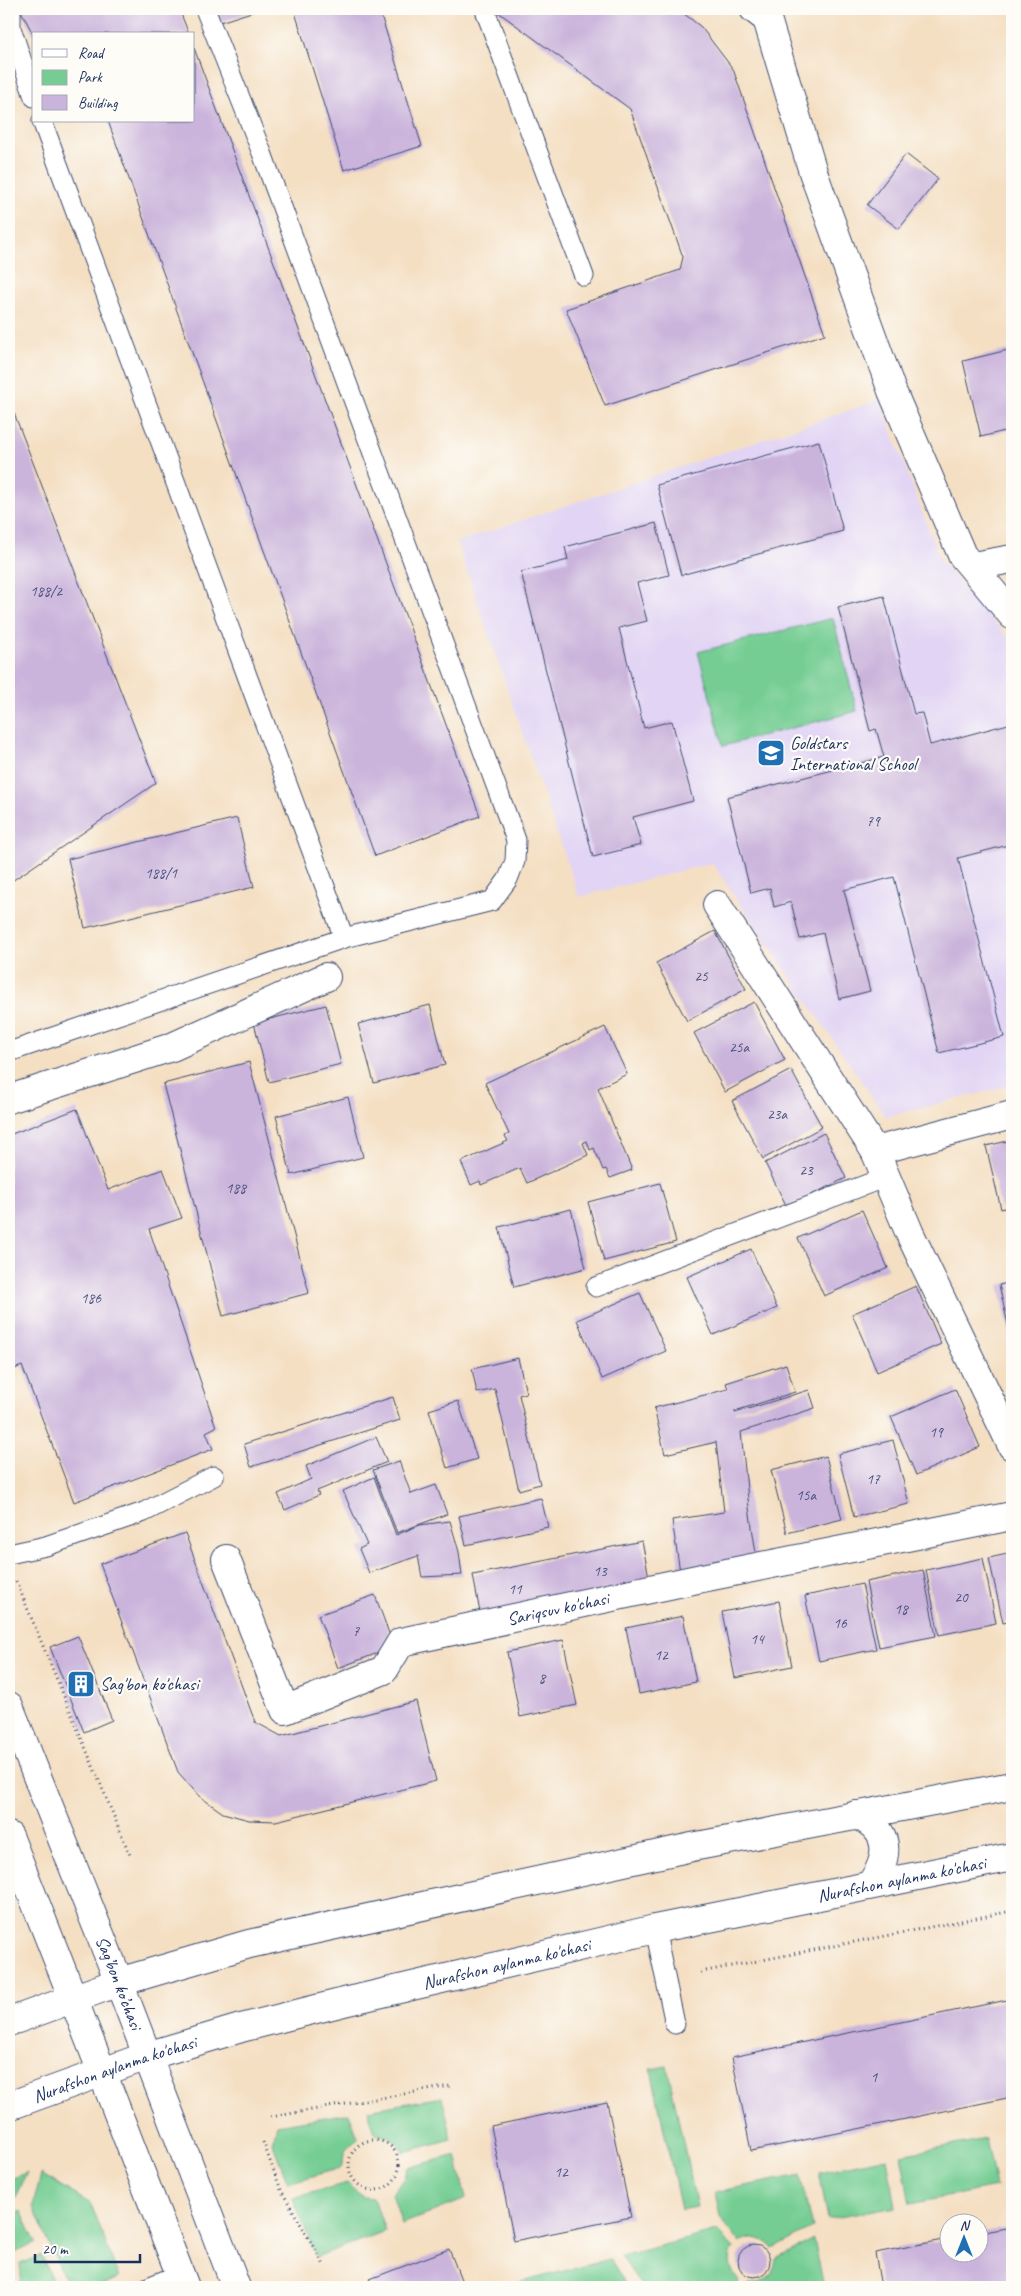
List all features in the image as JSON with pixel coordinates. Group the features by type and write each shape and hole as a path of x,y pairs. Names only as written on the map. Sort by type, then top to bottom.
{"main road":[{"path":"754,9 767,19 813,172 892,390 962,555 1012,615"},
{"path":"973,566 1012,559"},
{"path":"716,905 875,1151 910,1234 1012,1446"},
{"path":"9,1099 172,1047 326,977"},
{"path":"875,1151 1012,1115"},
{"name":"Sariqsuv ko'chasi","path":"226,1559 286,1710 384,1670 401,1642 1012,1516"},
{"name":"Sag’bon ko’chasi","path":"9,1706 236,2287"},
{"path":"9,2022 72,1997 118,1982 249,1944 557,1875 1012,1786"},
{"path":"856,1815 874,1825 884,1843 882,1865 870,1885"},
{"path":"9,1836 182,2281"},
{"name":"Nurafshon aylanma ko'chasi","path":"9,2106 147,2056 241,2028 344,2002 655,1929 1012,1857"}],"lane":[{"path":"11,9 11,28 32,91"},
{"path":"9,1052 344,938 492,901 508,879 515,861 516,840 265,163 205,9"},
{"path":"488,9 486,13 584,276"},
{"path":"42,122 344,938"},
{"path":"596,1287 886,1177"},
{"path":"9,1554 46,1546 144,1512 214,1476"},
{"path":"655,1929 675,2024"},
{"path":"148,2287 182,2281"}],"path":[{"path":"12,1574 130,1855"},
{"path":"701,1972 1012,1911"},
{"path":"271,2117 450,2086"},
{"path":"376,2140 391,2146 398,2161 399,2168 393,2181 381,2188 366,2188 354,2180 350,2173 350,2157 354,2150 367,2141 376,2140"},
{"path":"263,2142 281,2190 324,2265"}],"shaded area":[{"name":"Goldstars International School","path":"880,400 941,562 1012,642 1012,1085 886,1117 712,863 579,897 457,542"}],"green space":[{"path":"833,618 857,711 723,746 698,652"},
{"path":"667,2066 697,2207 681,2210 651,2069"},
{"path":"442,2097 452,2139 404,2152 392,2139 375,2133 368,2110"},
{"path":"349,2113 358,2138 345,2151 341,2168 288,2183 272,2142 277,2125"},
{"path":"986,2139 996,2187 910,2204 901,2155"},
{"path":"456,2155 466,2199 402,2224 392,2194 405,2178 407,2168"},
{"path":"887,2158 896,2207 828,2219 819,2172"},
{"path":"27,2172 16,2198 9,2201 9,2180"},
{"path":"41,2174 91,2204 119,2278 97,2287 68,2287 33,2206"},
{"path":"800,2175 812,2228 773,2249 766,2242 758,2239 753,2238 739,2242 720,2217 715,2192"},
{"path":"347,2183 363,2197 374,2198 385,2231 316,2257 293,2198"},
{"path":"21,2211 36,2243 15,2253 9,2247 9,2217"},
{"path":"717,2231 734,2248 730,2265 733,2273 739,2280 737,2287 642,2287 621,2256"},
{"path":"814,2239 824,2287 747,2287 748,2284 759,2283 768,2278 773,2270 776,2259"},
{"path":"41,2255 55,2287 17,2287 21,2278 20,2264"},
{"path":"610,2259 628,2287 511,2287 510,2285"}],"building":[{"path":"20,9 179,9 188,32 32,32"},
{"path":"216,9 261,9 220,22"},
{"path":"294,9 379,9 422,146 344,170"},
{"path":"494,9 678,9 701,27 733,69 825,334 605,406 566,309 680,270 683,257 630,109"},
{"path":"195,51 480,816 375,856 108,122 195,122"},
{"path":"906,154 938,179 899,229 867,205"},
{"path":"1012,349 1012,429 981,437 963,361"},
{"path":"9,400 156,783 9,883"},
{"path":"819,441 843,531 681,575 657,485"},
{"path":"656,523 669,575 637,583 647,621 619,628 644,728 672,721 693,801 633,817 641,845 593,857 521,572 568,560 565,547"},
{"path":"884,596 914,714 922,713 930,745 1012,723 1012,844 958,858 1004,1037 939,1053 894,877 844,890 870,991 839,999 823,933 800,939 791,902 774,907 770,888 751,893 727,797 884,757 876,729 870,731 838,607"},
{"path":"237,818 254,887 85,928 68,859"},
{"path":"715,931 746,989 687,1021 656,963"},
{"path":"754,1002 785,1060 725,1092 694,1033"},
{"path":"326,1005 341,1064 269,1082 254,1023"},
{"path":"430,1005 445,1065 374,1083 358,1024"},
{"path":"605,1027 627,1074 598,1088 632,1170 610,1178 606,1169 603,1170 594,1148 590,1150 587,1141 583,1143 588,1155 527,1183 520,1168 481,1185 480,1181 471,1185 461,1162 508,1141 505,1136 509,1134 485,1083"},
{"path":"249,1062 309,1293 223,1316 163,1084"},
{"path":"791,1070 822,1127 763,1159 732,1101"},
{"path":"348,1097 363,1157 291,1175 276,1116"},
{"path":"77,1109 108,1190 163,1169 182,1218 149,1229 216,1427 206,1432 213,1449 74,1502 22,1366 9,1371 9,1135"},
{"path":"824,1133 846,1178 787,1207 765,1163"},
{"path":"1012,1140 1012,1206 1001,1209 986,1146"},
{"path":"660,1183 676,1242 604,1261 588,1202"},
{"path":"571,1209 586,1268 514,1287 499,1227"},
{"path":"862,1210 888,1268 824,1296 798,1238"},
{"path":"751,1249 777,1308 713,1335 687,1277"},
{"path":"1012,1282 1012,1338 1011,1338 999,1285"},
{"path":"916,1286 941,1344 877,1372 852,1314"},
{"path":"640,1293 666,1351 602,1379 577,1320"},
{"path":"518,1358 526,1393 519,1395 540,1484 519,1490 495,1389 477,1393 472,1369"},
{"path":"786,1364 795,1392 735,1411 735,1413 809,1390 815,1408 741,1432 749,1508 758,1566 681,1578 672,1520 724,1512 716,1442 665,1454 654,1408 728,1389 726,1383"},
{"path":"955,1389 980,1447 916,1475 891,1417"},
{"path":"393,1397 400,1420 251,1467 244,1444"},
{"path":"458,1401 477,1459 447,1468 429,1410"},
{"path":"376,1437 387,1462 317,1491 319,1495 285,1510 278,1494 311,1479 306,1466"},
{"path":"893,1440 909,1504 854,1517 838,1454"},
{"path":"826,1456 842,1519 787,1533 771,1470"},
{"path":"399,1461 411,1494 436,1485 447,1514 397,1533 373,1470"},
{"path":"374,1477 396,1535 420,1525 450,1521 459,1552 462,1575 422,1577 418,1556 369,1573 359,1549 367,1545 343,1491"},
{"path":"541,1498 548,1527 466,1545 459,1516"},
{"path":"185,1533 255,1722 281,1736 416,1701 436,1781 276,1821 249,1820 223,1813 199,1796 178,1772 100,1564"},
{"path":"642,1541 650,1583 481,1618 473,1575"},
{"path":"1012,1553 1012,1621 1003,1623 989,1558"},
{"path":"983,1558 996,1623 939,1635 926,1570"},
{"path":"923,1570 936,1636 879,1647 866,1582"},
{"path":"862,1584 876,1649 819,1661 805,1596"},
{"path":"375,1595 394,1647 338,1668 318,1615"},
{"path":"779,1601 792,1666 735,1678 722,1612"},
{"path":"683,1616 696,1682 639,1694 626,1628"},
{"name":"Sag'bon ko'chasi","path":"78,1636 112,1720 84,1732 50,1647"},
{"path":"563,1640 577,1705 520,1717 507,1652"},
{"path":"1012,1999 1012,2097 751,2151 732,2057"},
{"path":"607,2102 631,2217 514,2241 491,2126"},
{"path":"1012,2227 1012,2287 881,2287 875,2253 938,2241 938,2264 988,2264 988,2231"},
{"path":"754,2245 760,2246 765,2250 769,2255 769,2267 765,2272 760,2276 754,2277 748,2276 743,2272 739,2267 738,2261 739,2255 743,2250 748,2246"},
{"path":"449,2249 464,2287 374,2287 370,2279"}],"place":[{"name":"Goldstars International School","path":"771,753"},
{"name":"Sag'bon ko'chasi","path":"81,1684"}]}
